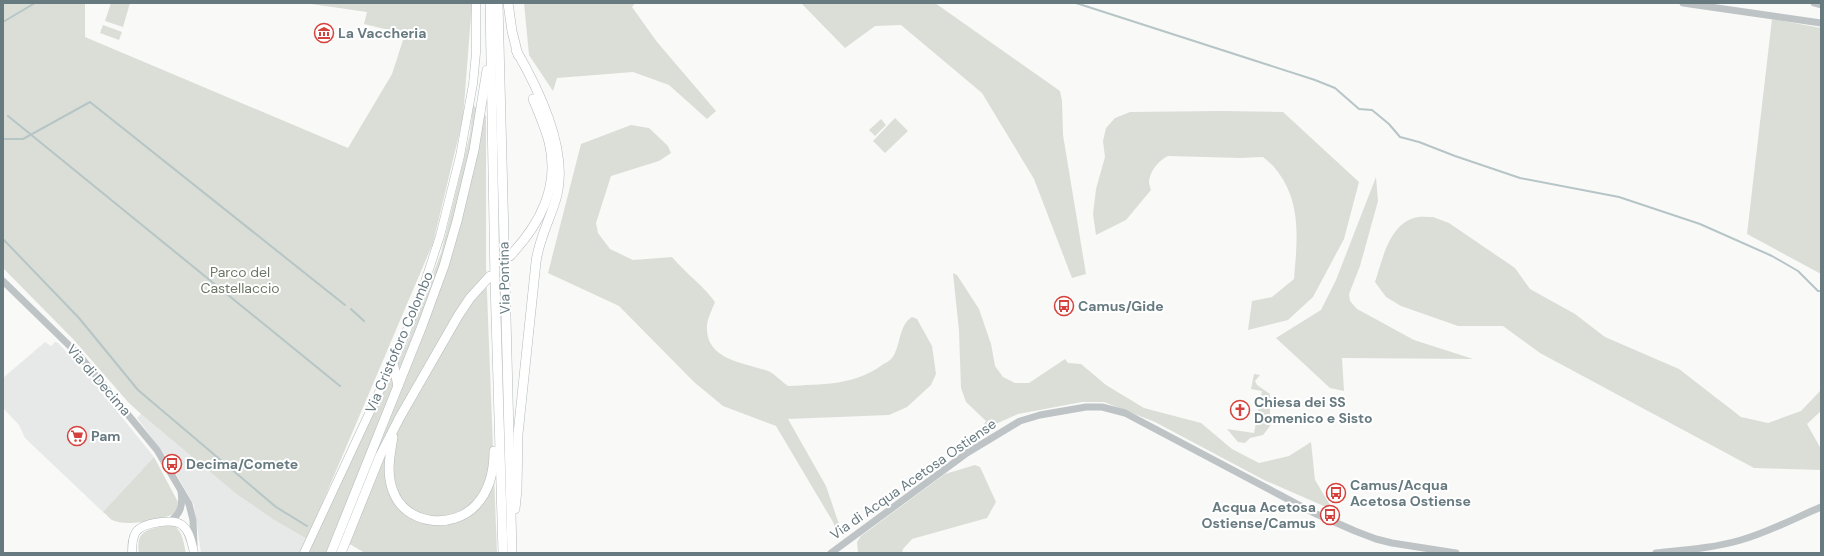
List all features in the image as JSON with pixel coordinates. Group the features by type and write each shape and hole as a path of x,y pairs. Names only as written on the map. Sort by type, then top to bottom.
{"highway":[{"path":"490,3 490,45"},
{"name":"Via Pontina","path":"498,3 512,553"},
{"path":"508,3 516,50 549,141 552,172 548,196 540,216 531,232 510,256"},
{"name":"Via Cristoforo Colombo","path":"331,553 432,300 455,227 474,150 490,45"},
{"name":"Via Pontina","path":"490,45 503,553"},
{"path":"511,537 517,490 520,418 536,262 540,240 556,198 560,171 552,128 531,78 516,50"},
{"name":"Via Cristoforo Colombo","path":"341,553 380,456 394,427 458,316 470,298 490,276"},
{"path":"393,362 398,386"},
{"path":"394,427 389,471 391,484 396,497 405,508 419,517 434,521 448,520 464,514 473,508 487,489 493,468 494,431 499,408"}],"main road":[{"name":"Via Cristoforo Colombo","path":"304,553 393,362 421,294 449,204 473,84 476,53 476,3"},
{"name":"Via di Decima","path":"169,522 178,523 185,528 189,534 194,553"},
{"path":"132,553 133,538 138,530 150,524 169,522"}],"street":[{"path":"1683,3 1821,23"},
{"path":"1814,3 1821,5"},
{"name":"Via di Decima","path":"3,281 40,316 87,365 152,444 188,500 192,514 194,553"},
{"name":"Via di Acqua Acetosa Ostiense","path":"831,553 967,453 1016,423 1040,415 1086,407 1102,407 1125,413 1314,513 1354,531 1392,543 1456,553"},
{"path":"169,522 180,511 182,502 181,491"},
{"path":"1656,553 1691,550 1732,543 1770,529 1821,507"}],"shaded area":[{"path":"45,342 51,346 55,342 58,343 86,373 154,457 103,512 25,438 19,425 3,408 3,378"},
{"path":"141,414 235,493 274,520 307,539 299,553 201,553 194,505 167,458 137,418"}],"green space":[{"name":"Parco del Castellaccio","path":"3,3 85,3 85,37 348,148 392,74 405,34 364,24 367,12 304,3 472,3 463,118 433,243 307,539 274,520 235,493 141,414 128,402 73,339 3,268"},
{"path":"111,3 130,3 123,27 105,21"},
{"path":"524,3 635,3 632,7 657,42 716,111 707,119 669,85 633,72 557,78 553,91 529,55"},
{"path":"801,3 935,3 1060,91 1062,101 1063,135 1086,274 1072,278 1034,179 982,93 901,25 875,26 845,48"},
{"path":"1772,19 1821,28 1821,274 1747,234"},
{"path":"103,25 122,32 119,40 100,33"},
{"path":"473,105 486,116 486,266 497,553 365,553 341,539 335,553 307,553 407,344 441,253 470,134"},
{"path":"1130,112 1283,112 1359,182 1344,239 1313,297 1288,320 1248,330 1252,301 1272,297 1294,279 1297,237 1291,197 1286,184 1278,172 1263,157 1240,158 1168,156 1161,160 1153,170 1149,181 1151,190 1126,220 1096,235 1093,214 1096,189 1105,157 1103,141 1106,128 1115,118"},
{"path":"895,118 908,131 885,153 873,141"},
{"path":"881,119 886,125 875,136 869,130"},
{"path":"631,125 649,128 668,146 671,153 659,161 611,176 596,223 598,233 610,249 633,260 672,257 715,302 707,325 708,337 712,346 719,353 738,362 768,371 788,386 837,383 860,377 871,372 892,358 904,326 912,317 917,319 932,346 936,374 931,385 907,407 889,415 788,419 826,486 841,530 839,538 833,522 776,426 723,406 694,382 619,306 548,273 581,144"},
{"path":"1376,177 1378,201 1360,266 1349,294 1350,301 1357,309 1414,340 1473,359 1342,358 1344,391 1330,388 1276,338 1321,310 1336,280"},
{"path":"1416,217 1433,217 1449,223 1515,268 1530,289 1575,314 1605,337 1679,369 1741,417 1768,423 1801,411 1821,390 1821,411 1807,424 1821,449 1821,470 1754,468 1540,353 1503,326 1458,326 1401,306 1386,297 1375,282 1384,254 1393,236 1398,228 1405,222"},
{"path":"953,273 957,275 979,309 991,344 995,366 1003,377 1015,383 1029,383 1065,359 1068,363 1081,364 1106,385 1144,408 1201,423 1232,449 1259,463 1289,456 1311,442 1315,480 1333,510 1264,480 1155,422 1104,402 1082,402 1018,414 980,431 986,421 966,402 961,388 959,331"},
{"path":"1254,374 1260,375 1255,381 1257,385 1270,394 1270,426 1263,435 1250,438 1245,443 1238,442 1227,429 1254,433 1262,391 1251,389"},
{"path":"154,457 178,502 177,509 174,514 134,523 112,520 103,512"},
{"path":"975,465 980,467 996,502 987,518 912,539 903,549 902,553 858,553 857,542 861,536 945,474"},
{"path":"171,525 175,526 180,532 186,553 139,553 138,545 142,534 151,529"}],"waterway":[{"path":"3,22 35,3"},
{"path":"1076,3 1315,80 1335,88 1359,109 1372,110 1389,124 1400,137 1419,142 1520,178 1619,197 1700,224 1772,256 1798,271 1818,291 1821,291"},
{"path":"3,139 23,139 90,102 345,305"},
{"path":"8,116 340,386"},
{"path":"3,239 79,318 138,390 276,507 307,526"},
{"path":"351,309 364,321"}],"place":[{"name":"La Vaccheria","path":"324,33"},
{"name":"Camus/Gide","path":"1064,306"},
{"name":"Chiesa dei SS Domenico e Sisto","path":"1240,410"},
{"name":"Pam","path":"77,436"},
{"name":"Decima/Comete","path":"172,464"},
{"name":"Camus/Acqua Acetosa Ostiense","path":"1336,493"},
{"name":"Acqua Acetosa Ostiense/Camus","path":"1330,515"}]}
